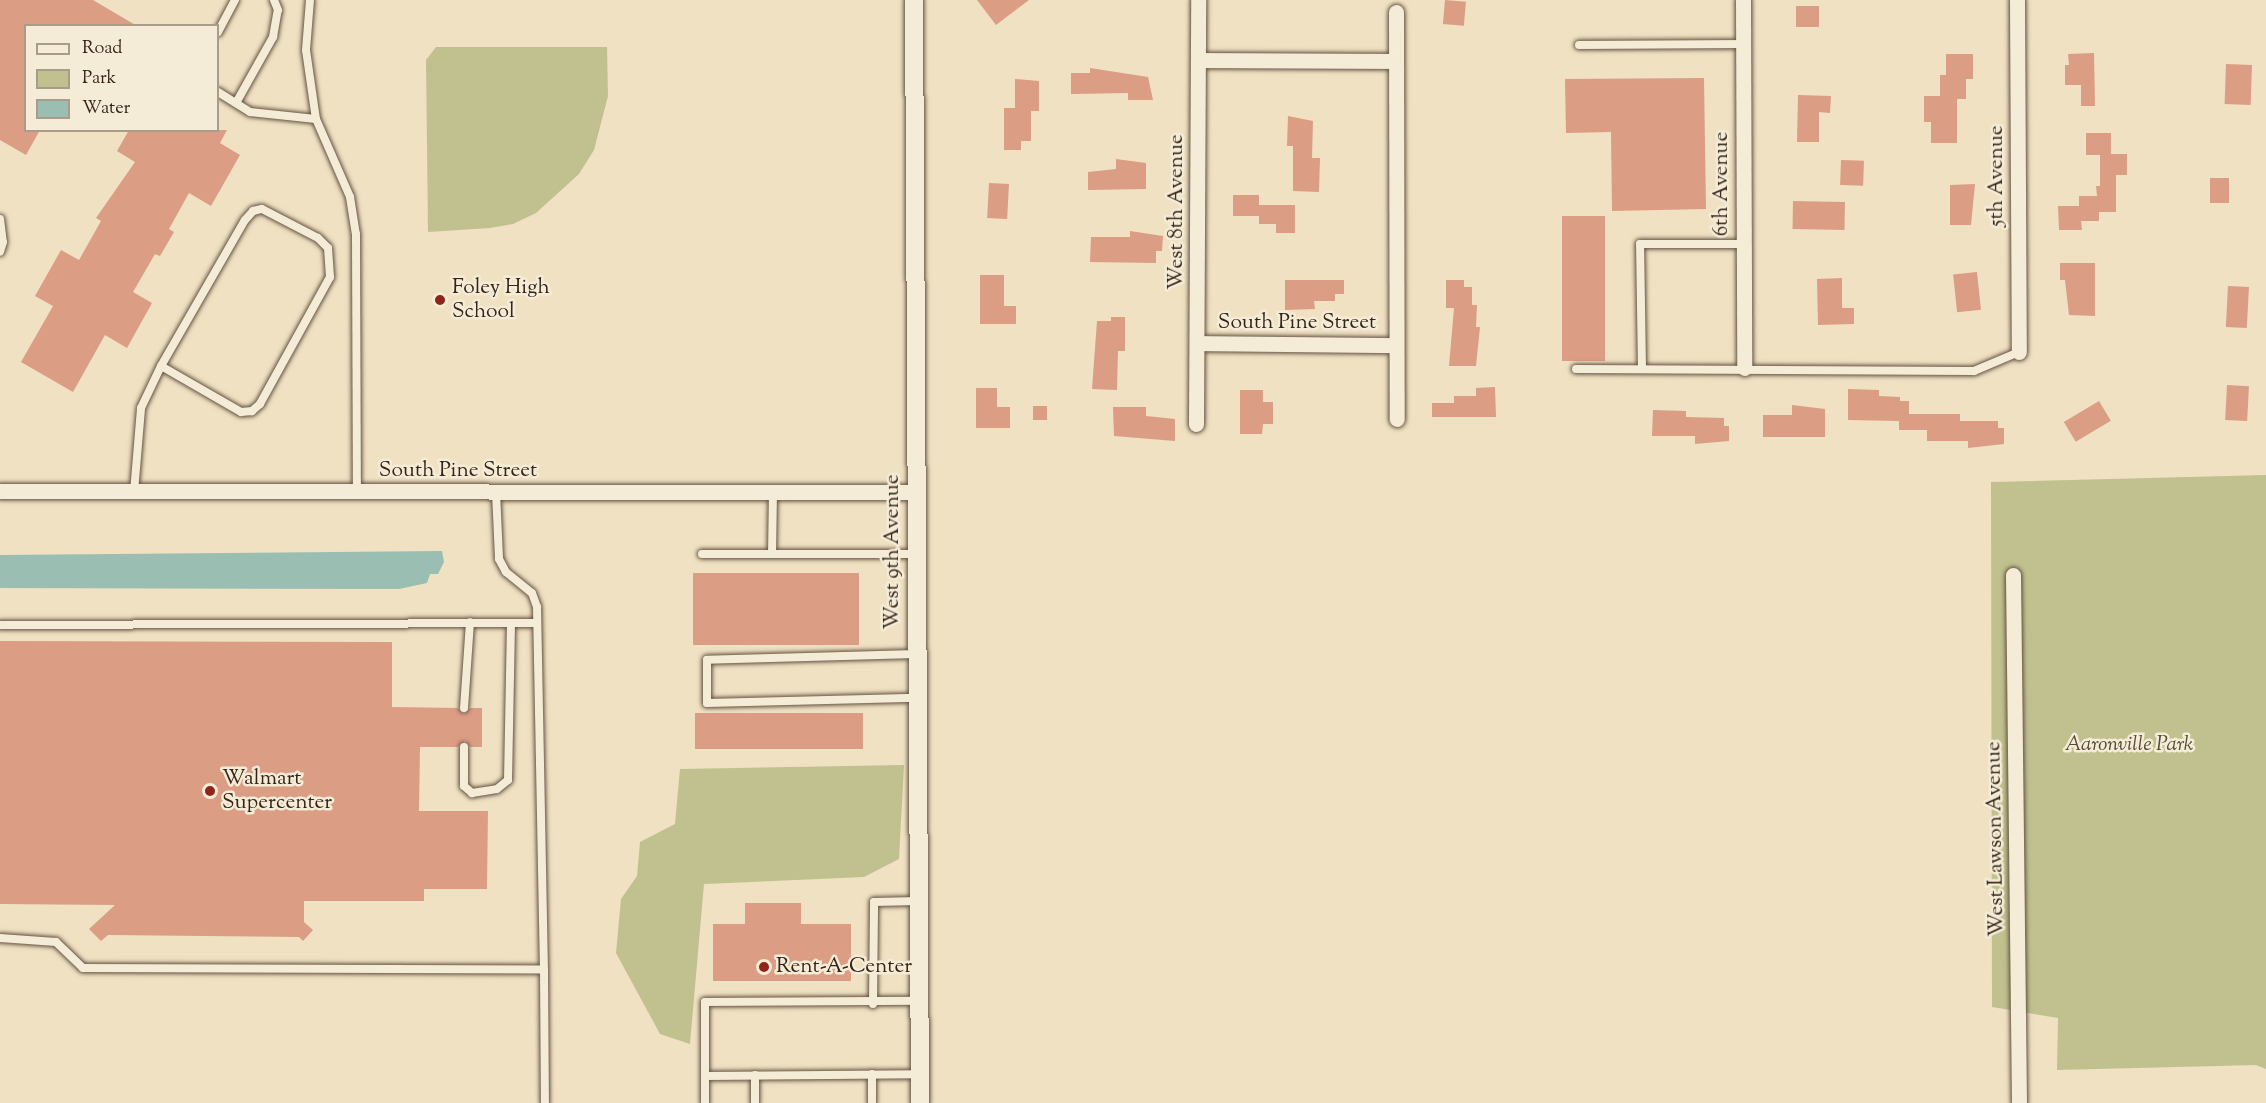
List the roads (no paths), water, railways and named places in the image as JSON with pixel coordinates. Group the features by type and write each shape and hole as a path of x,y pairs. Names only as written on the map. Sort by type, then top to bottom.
{"street":[{"name":"West 9th Avenue","path":"914,0 920,1103"},
{"name":"West 8th Avenue","path":"1196,424 1198,0"},
{"name":"6th Avenue","path":"1743,0 1744,368"},
{"name":"5th Avenue","path":"2017,0 2019,352"},
{"path":"1396,12 1397,419"},
{"path":"1198,60 1395,61"},
{"name":"South Pine Street","path":"1197,343 1396,345"},
{"name":"South Pine Street","path":"0,491 915,492"},
{"name":"West Lawson Avenue","path":"2013,575 2019,1103"}],"lane":[{"path":"219,30 235,0"},
{"path":"236,103 273,37 278,10 274,0"},
{"path":"310,0 306,50 316,119 351,197 356,234 357,492"},
{"path":"1579,45 1743,44"},
{"path":"219,93 250,112 316,119"},
{"path":"134,492 141,408 161,366 253,211 270,212 318,238 328,248 330,277 252,411 241,412 161,366"},
{"path":"0,219 3,242 0,252"},
{"path":"1642,369 1640,244 1743,244"},
{"path":"1576,369 1744,368 1974,371 2019,352"},
{"path":"496,492 499,559 506,572 532,593 537,623 545,1103"},
{"path":"772,554 773,492"},
{"path":"702,554 916,554"},
{"path":"464,708 470,622"},
{"path":"464,747 464,786 472,793 497,789 508,780 511,623"},
{"path":"0,625 537,623"},
{"path":"916,654 707,660 707,703 917,698"},
{"path":"873,1004 874,902 918,901"},
{"path":"0,938 56,942 83,968 544,970"},
{"path":"705,1103 705,1002 873,1004 919,1001"},
{"path":"872,1074 872,1103"},
{"path":"705,1076 919,1074"},
{"path":"755,1075 755,1103"}],"water":[{"path":"442,551 444,562 438,574 430,574 427,583 399,589 0,588 0,555"}],"place":[{"name":"Foley High School","path":"440,300"},
{"name":"Walmart Supercenter","path":"210,791"},
{"name":"Rent-A-Center","path":"764,967"}],"park label":[{"name":"Aaronville Park","path":"2129,745"}]}
